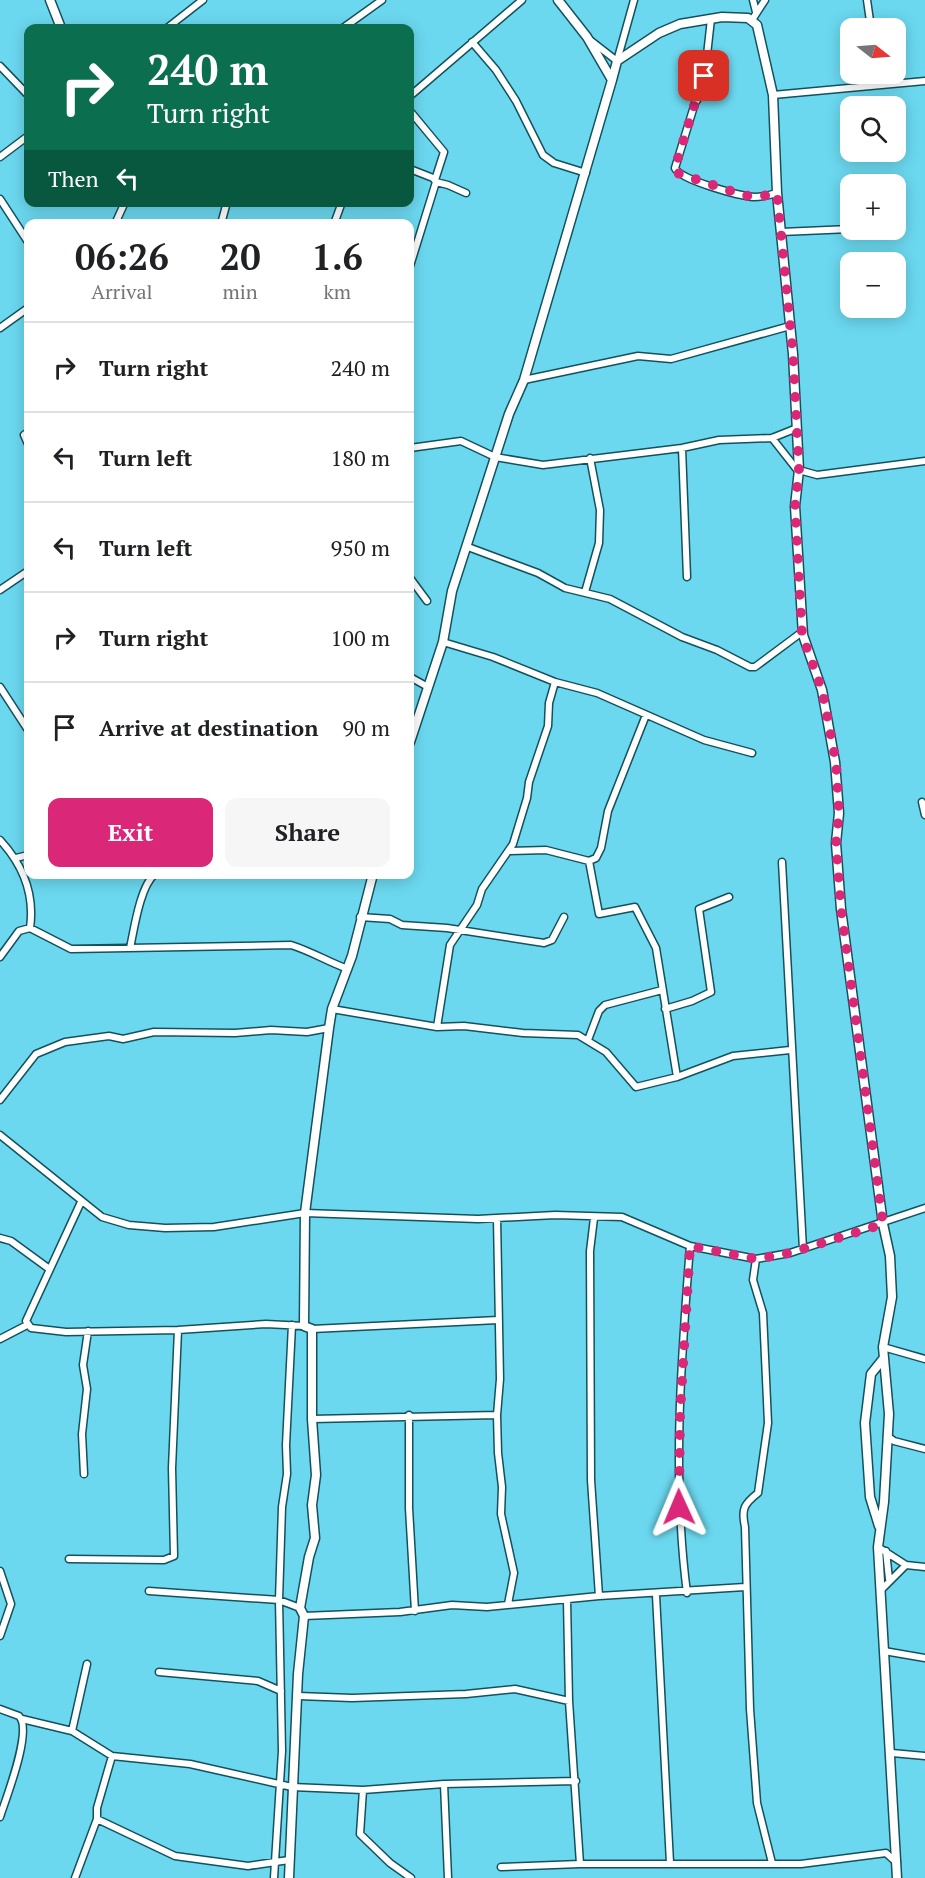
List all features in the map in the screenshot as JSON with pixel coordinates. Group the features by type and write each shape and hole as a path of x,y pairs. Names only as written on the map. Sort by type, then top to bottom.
{"street":[{"path":"50,0 59,24"},
{"path":"172,24 203,0"},
{"path":"349,24 382,0"},
{"path":"414,93 522,0"},
{"path":"558,0 588,38 612,80"},
{"path":"414,730 443,642 452,591 495,457 524,380 586,173 601,110 612,80 634,0"},
{"path":"753,0 754,16 773,95 777,194 797,428 799,471 795,506 802,632 822,690 836,762 839,813 836,843 841,909 883,1224 890,1256 892,1297 883,1347 890,1441 880,1530"},
{"path":"754,16 765,0"},
{"path":"867,0 870,18"},
{"path":"617,62 669,28 680,24 754,16"},
{"path":"711,19 703,91 695,103 675,168 677,173 690,179 743,195 754,197 777,194"},
{"path":"588,38 617,62"},
{"path":"472,42 496,70 516,101 543,155 554,164 586,173"},
{"path":"0,66 24,91"},
{"path":"773,95 925,81"},
{"path":"414,116 444,152 414,253"},
{"path":"0,157 24,139"},
{"path":"414,171 466,193"},
{"path":"0,199 24,236"},
{"path":"781,232 840,229"},
{"path":"0,328 24,311"},
{"path":"524,380 638,356 671,359 790,326"},
{"path":"414,447 461,441 495,457 543,465 682,448 720,440 772,438 797,428"},
{"path":"772,438 799,471 817,475 925,460"},
{"path":"682,448 687,577"},
{"path":"585,592 599,543 600,510 590,458"},
{"path":"468,547 538,573 565,588 610,599 682,637 717,650 750,667 755,666 802,632"},
{"path":"0,590 24,574"},
{"path":"414,583 427,601"},
{"path":"443,642 493,657 555,682 597,693 704,740 752,753"},
{"path":"414,679 428,687"},
{"path":"437,1027 450,945 477,905 482,889 510,851 548,726 549,703 555,682"},
{"path":"0,687 24,724"},
{"path":"510,851 546,850 589,861 596,858 601,848 608,811 646,715"},
{"path":"922,802 925,815"},
{"path":"0,840 16,858 32,901 30,927"},
{"path":"16,858 24,856"},
{"path":"589,861 599,914 634,907 641,916 656,948 678,1077"},
{"path":"782,862 790,1050 803,1249"},
{"path":"130,948 139,906 150,879"},
{"path":"289,1878 302,1612 309,1557 315,1538 312,1505 316,1475 308,1328 305,1213 332,1009 348,969 371,879"},
{"path":"665,1009 692,1001 711,992 699,909 729,897"},
{"path":"360,917 390,920 402,925 461,930 548,943 564,917"},
{"path":"0,957 19,931 30,927 71,950 291,945 319,954 329,962 348,969"},
{"path":"588,1040 599,1011 605,1005 662,990"},
{"path":"332,1009 437,1027 464,1026 523,1034 567,1033 588,1040 606,1052 636,1087 678,1077 733,1056 790,1050"},
{"path":"0,1100 36,1054 65,1042 110,1036 123,1039 153,1032 235,1033 271,1030 307,1032 329,1028"},
{"path":"0,1135 102,1217 129,1225 165,1228 214,1227 305,1213 497,1218 555,1215 594,1218 622,1217 690,1246 756,1259 803,1249 925,1208"},
{"path":"27,1325 26,1321 48,1268 81,1202"},
{"path":"497,1218 500,1380 497,1415 502,1487 501,1514 514,1573 508,1604"},
{"path":"594,1218 590,1251 591,1480 599,1596"},
{"path":"0,1238 11,1241 48,1268"},
{"path":"687,1593 679,1491 680,1415 690,1246"},
{"path":"756,1259 753,1280 763,1313 768,1423 758,1493 746,1503 742,1511 745,1527 745,1587 757,1803 772,1863"},
{"path":"27,1325 36,1330 88,1331 178,1330 266,1324 308,1328 498,1320"},
{"path":"0,1339 27,1325"},
{"path":"274,1878 278,1785 282,1751 279,1600 282,1507 288,1474 286,1445 292,1325"},
{"path":"69,1559 164,1560 174,1557 171,1468 178,1330"},
{"path":"84,1474 82,1434 87,1389 84,1365 88,1331"},
{"path":"883,1347 925,1359"},
{"path":"883,1359 871,1374 865,1423 870,1497 880,1530 889,1579"},
{"path":"312,1419 409,1415 497,1415"},
{"path":"409,1415 409,1508 415,1611"},
{"path":"890,1441 925,1449"},
{"path":"882,1549 906,1565 925,1567"},
{"path":"882,1549 881,1590 892,1753 890,1779 896,1832 897,1878"},
{"path":"881,1590 889,1579 906,1565"},
{"path":"0,1570 11,1604 0,1635"},
{"path":"149,1590 279,1600 302,1612 415,1611 452,1605 487,1607 599,1596 687,1593 745,1587"},
{"path":"656,1594 670,1863"},
{"path":"567,1600 569,1701 580,1864"},
{"path":"884,1651 925,1658"},
{"path":"72,1731 87,1664"},
{"path":"159,1672 258,1681 281,1691"},
{"path":"298,1696 352,1698 515,1689 569,1701"},
{"path":"0,1709 22,1719 72,1731 112,1756 190,1764 292,1787 363,1790 444,1784 576,1781"},
{"path":"0,1817 3,1801 17,1763 24,1725 22,1719"},
{"path":"892,1753 925,1756"},
{"path":"75,1878 97,1819 97,1808 112,1756"},
{"path":"444,1784 448,1878"},
{"path":"363,1790 360,1834 390,1863 411,1878"},
{"path":"97,1819 175,1856 248,1866 289,1860"},
{"path":"886,1853 896,1832"},
{"path":"501,1867 670,1863 801,1864 886,1853 897,1863"}],"route":[{"path":"679,1507 680,1415 690,1246 756,1259 790,1253 883,1224 841,909 836,843 839,813 836,762 822,690 802,635 795,506 799,470 793,354 777,194 754,197 743,195 677,173 675,168 695,103 703,91 704,76"}]}
